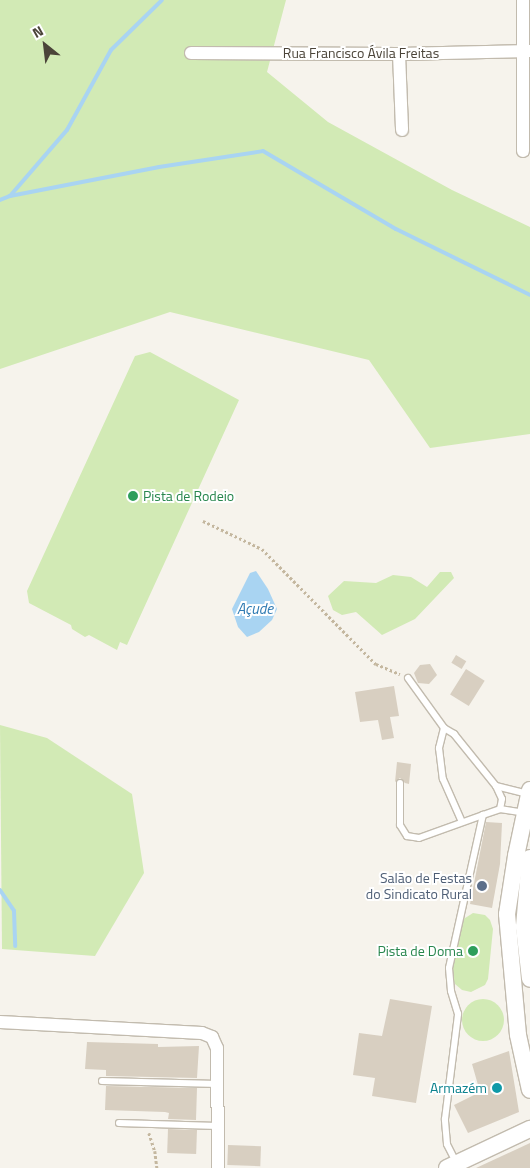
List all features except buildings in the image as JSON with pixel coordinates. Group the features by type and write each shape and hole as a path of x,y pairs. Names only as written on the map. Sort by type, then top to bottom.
{"street":[{"path":"523,0 526,51 523,151"},
{"name":"Rua Francisco Ávila Freitas","path":"191,53 399,54 526,51"},
{"path":"399,54 402,130"},
{"path":"529,792 528,814 516,856 507,914 530,1090"},
{"path":"530,858 527,928 530,980"},
{"path":"508,926 527,928"},
{"path":"0,1022 202,1033 212,1037 218,1048 218,1168"},
{"path":"452,1166 530,1129"}],"lane":[{"path":"408,678 444,728 454,734 496,786 502,799 500,808"},
{"path":"444,728 439,748 442,779 462,822"},
{"path":"400,783 400,825 407,836 419,838 500,808 528,814"},
{"path":"496,786 529,792"},
{"path":"452,1166 447,1144 445,1119 458,1014 451,991 449,968 483,815"},
{"path":"102,1082 219,1084"},
{"path":"119,1123 218,1126"}],"path":[{"path":"203,520 262,549 376,664 408,678"},
{"path":"142,1124 153,1142 157,1168"}],"green space":[{"path":"0,0 286,0 267,72 328,122 452,190 530,227 530,434 430,448 369,360 170,312 0,369"},
{"name":"Pista de Rodeio","path":"150,352 239,400 127,645 120,642 117,650 89,635 85,637 72,629 71,625 29,603 27,591 135,356"},
{"path":"440,572 451,572 454,578 415,619 382,635 356,612 342,615 333,610 328,596 344,581 376,583 393,575 411,577 427,587"},
{"path":"0,725 47,738 132,794 144,873 95,956 2,949"},
{"name":"Pista de Doma","path":"473,913 485,915 490,920 493,929 488,979 485,985 471,992 462,990 455,984 451,973 462,920"},
{"path":"483,999 498,1005 504,1020 498,1035 483,1041 468,1035 462,1020 468,1005"}],"water":[{"name":"Açude","path":"256,571 268,589 277,609 272,620 259,632 247,637 238,627 232,609 250,573"}],"waterway":[{"path":"0,200 10,196 67,130 111,50 162,0"},
{"path":"10,196 159,167 263,151 396,229 530,295"},
{"path":"0,890 14,911 15,946"}],"place":[{"name":"Pista de Rodeio","path":"133,496"},
{"name":"Salão de Festas do Sindicato Rural","path":"482,886"},
{"name":"Pista de Doma","path":"473,951"},
{"name":"Armazém","path":"497,1088"}]}
